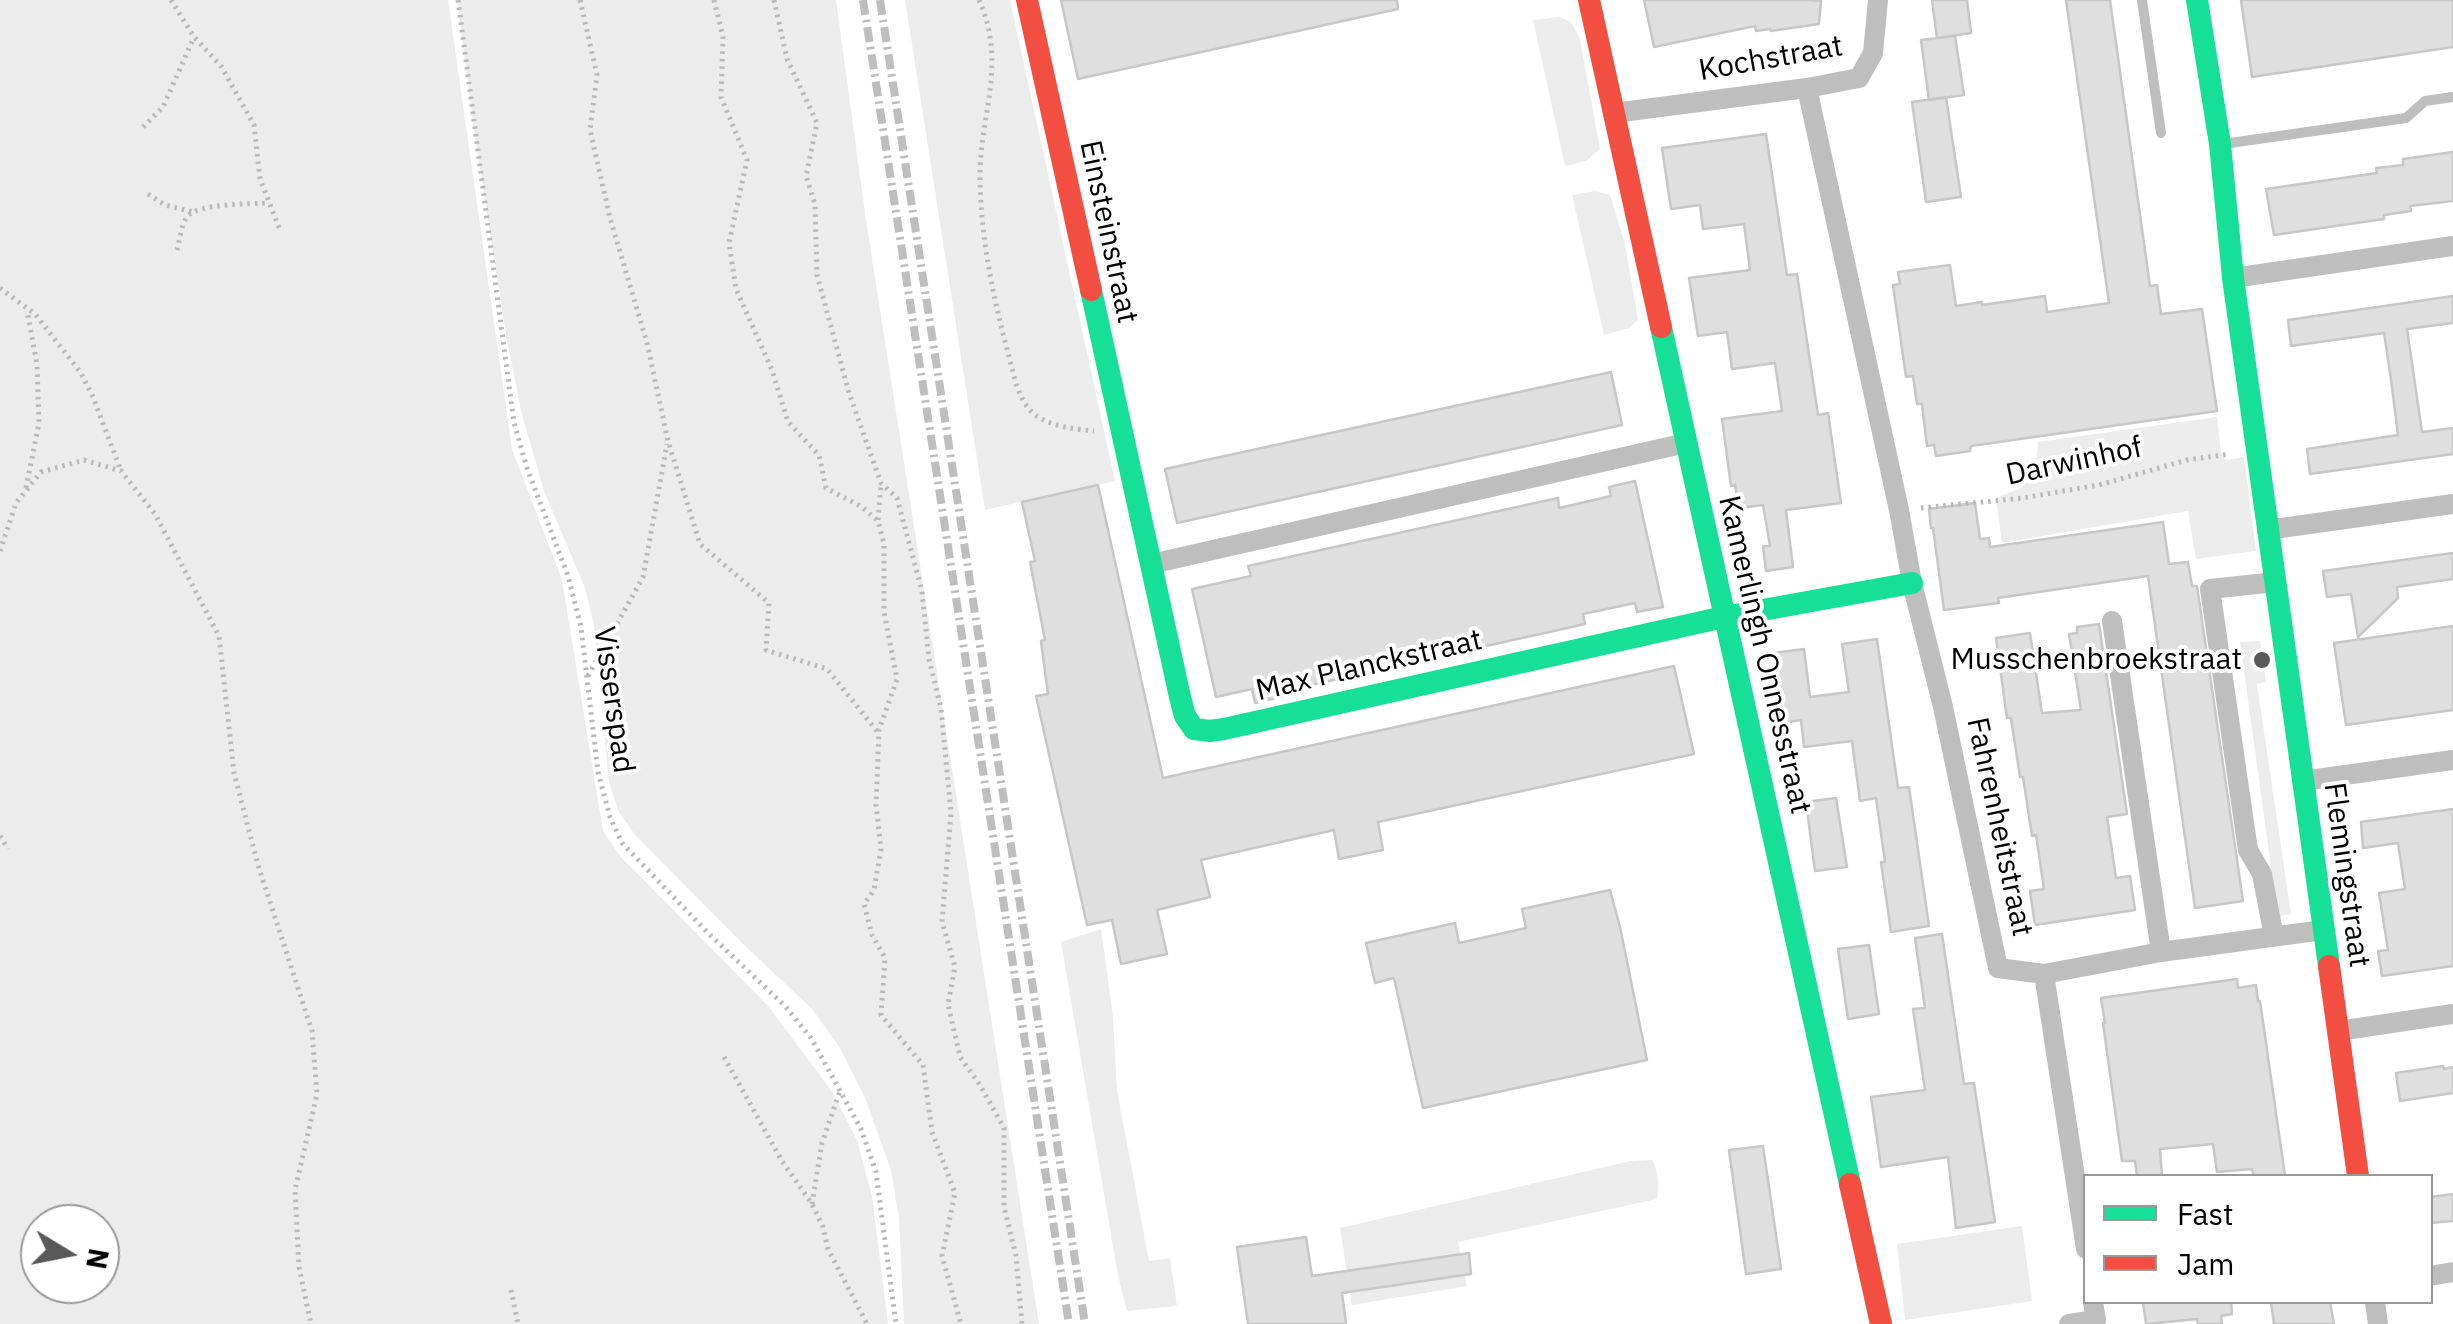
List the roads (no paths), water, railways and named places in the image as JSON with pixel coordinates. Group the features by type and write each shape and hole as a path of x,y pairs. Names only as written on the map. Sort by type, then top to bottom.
{"street":[{"name":"Einsteinstraat","path":"1027,0 1131,476"},
{"name":"Kamerlingh Onnesstraat","path":"1589,0 1881,1324"},
{"name":"Kochstraat","path":"1614,113 1858,78 1873,53 1878,0"},
{"name":"Flemingstraat","path":"2198,0 2220,144 2233,278 2267,530 2358,1174"},
{"name":"Fahrenheitstraat","path":"1807,88 1998,968 2044,974 2083,1229"},
{"path":"2233,278 2453,246"},
{"path":"1151,564 1686,443"},
{"name":"Max Planckstraat","path":"1131,476 1185,716 1194,729 1202,731 1724,617"},
{"path":"2267,530 2453,504"},
{"path":"2274,937 2262,874 2248,850 2210,589 2276,582"},
{"path":"1724,617 1912,583"},
{"path":"2112,621 2161,952"},
{"path":"2302,781 2453,760"},
{"path":"2044,974 2161,952 2323,930"},
{"path":"2338,1030 2453,1014"},
{"path":"2068,1324 2096,1320 2094,1304"}],"lane":[{"path":"2142,0 2160,133"},
{"path":"2220,144 2406,118 2425,101 2453,97"}],"railway":[{"path":"863,0 1069,1324"},
{"path":"880,0 1085,1324"}],"place":[{"name":"Musschenbroekstraat","path":"2262,660"}]}
